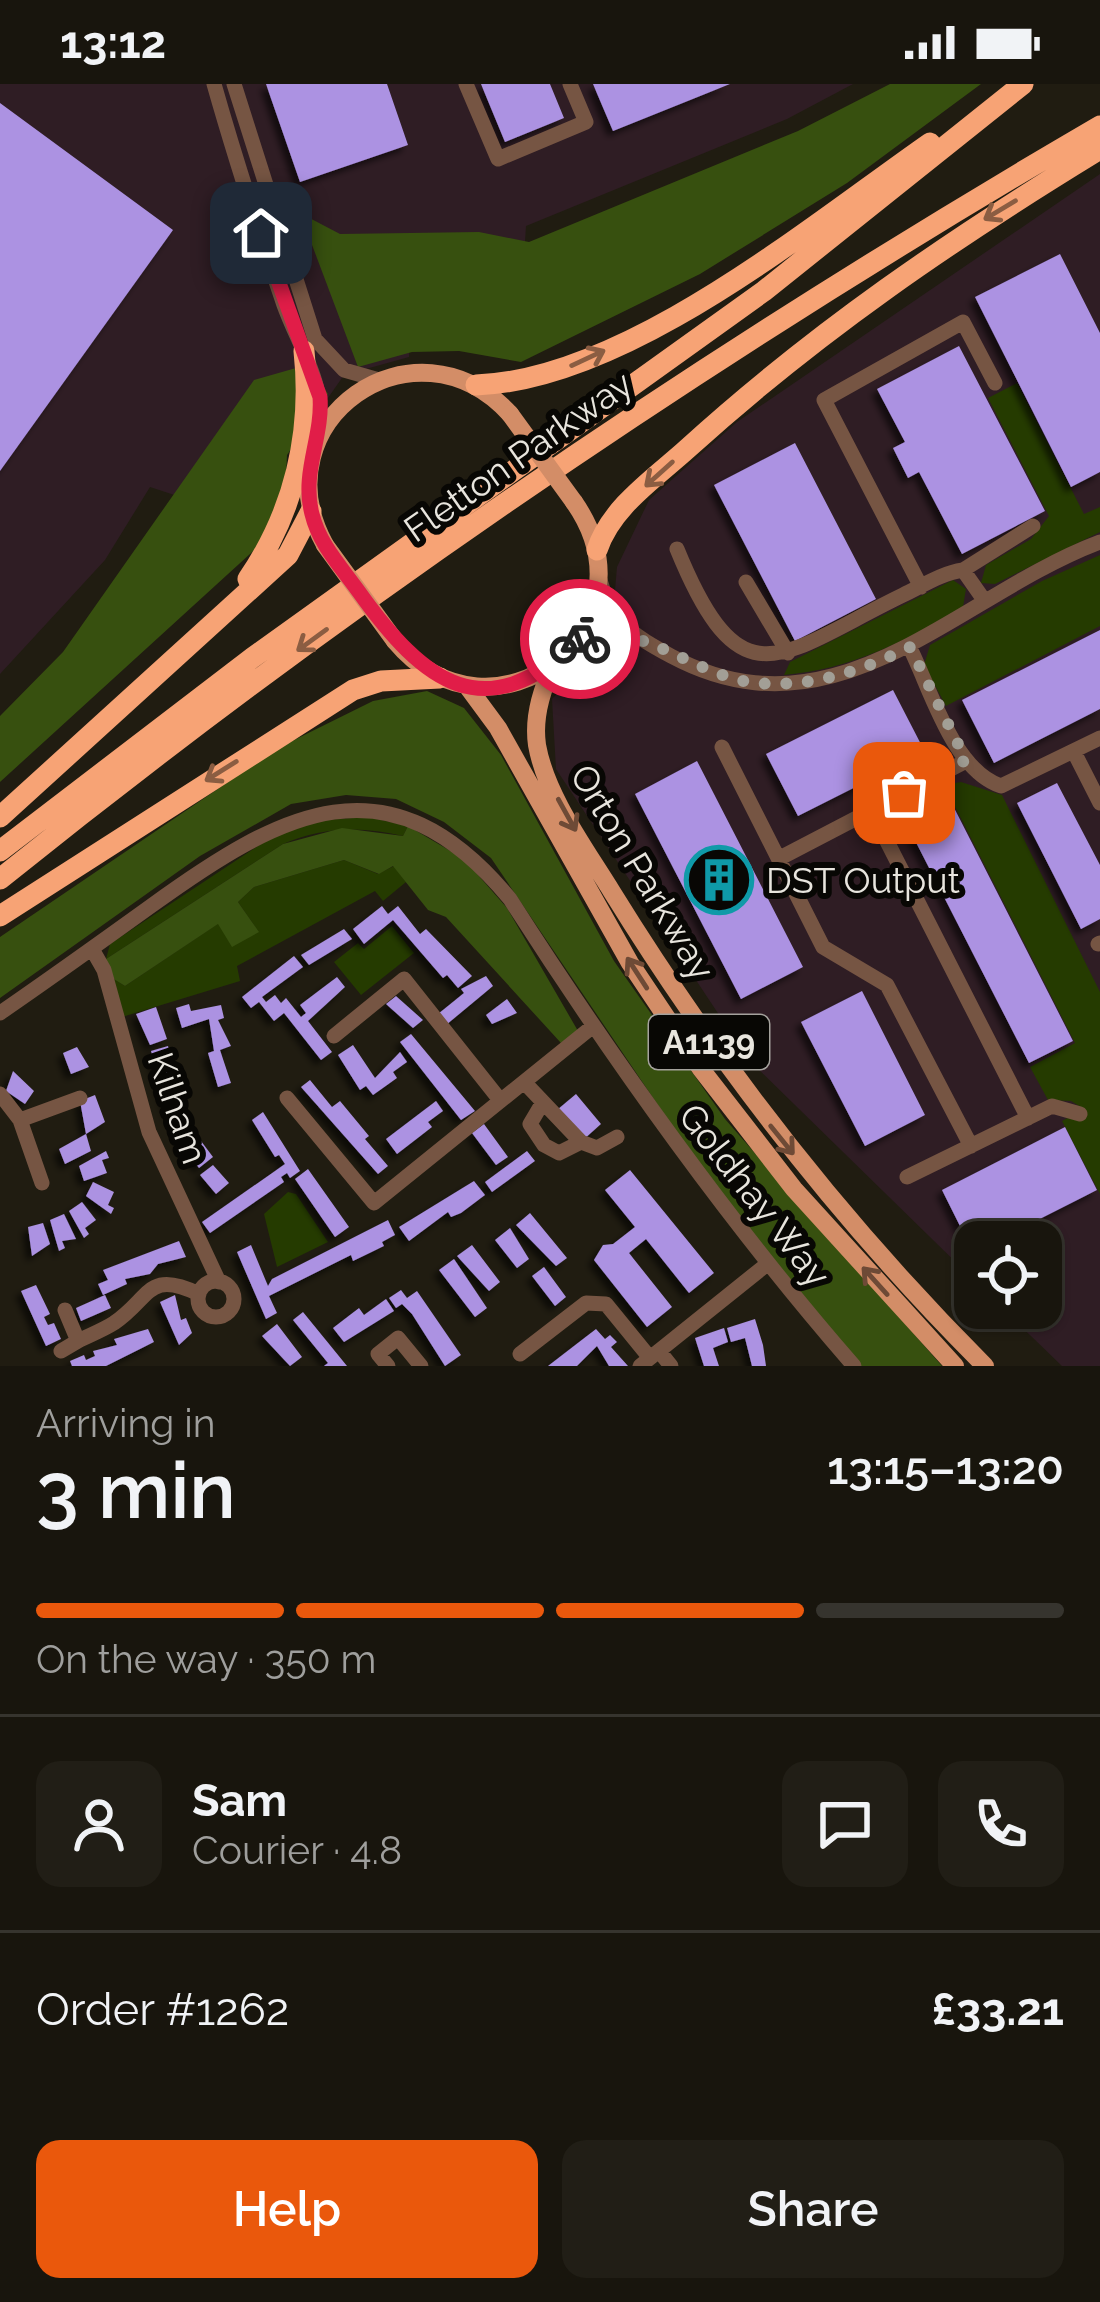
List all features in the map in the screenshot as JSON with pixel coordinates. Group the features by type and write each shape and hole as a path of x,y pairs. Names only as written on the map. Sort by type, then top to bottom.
{"highway":[{"path":"476,386 552,374 730,283 1018,84"},
{"name":"Fletton Parkway","path":"0,851 252,658 764,291 1018,84"},
{"name":"Fletton Parkway","path":"0,879 265,674 491,512 703,369 1100,126"},
{"path":"597,550 629,502 819,335 951,240 1100,149"},
{"path":"235,599 286,516 306,403 309,345"},
{"path":"0,817 288,555 311,512"},
{"path":"0,916 353,690 381,681 440,677"}],"main road":[{"path":"434,372 476,386 510,414 574,502 597,550 599,580 593,612 578,640 553,666 503,686 467,686 440,677 395,641 325,545 311,512 308,475 317,439 338,408 379,380 434,372"},
{"name":"Orton Parkway","path":"553,666 537,711 541,760 605,881 768,1122 862,1236 985,1366"},
{"name":"Orton Parkway","path":"467,686 498,728 619,945 701,1069 807,1204 955,1366"}],"street":[{"path":"214,84 309,345 344,370 379,380"},
{"path":"234,84 309,345 320,397 317,439"},
{"path":"466,84 498,159 586,122 569,84"},
{"path":"921,587 824,400 963,322 995,383"},
{"path":"677,549 697,598 721,632 751,655 788,653 963,571 1033,526"},
{"path":"578,640 624,631 703,670 757,683 848,674 910,647 984,600 1100,542"},
{"path":"963,571 984,600"},
{"path":"599,580 624,631"},
{"path":"746,582 788,653"},
{"path":"910,647 966,760 974,772 1001,786 1100,739"},
{"path":"722,747 824,946 887,985 971,1146"},
{"path":"1074,752 1100,803"},
{"path":"780,858 966,760"},
{"name":"Goldhay Way","path":"0,1013 245,841 297,817 340,808 389,811 422,823 480,862 510,899 592,1027 766,1265 854,1366"},
{"path":"871,810 1028,1118"},
{"name":"Kilham","path":"92,949 104,970 148,1132 219,1282"},
{"path":"334,1036 404,979 500,1100"},
{"path":"286,1098 374,1203 592,1027"},
{"path":"524,1082 581,1142 597,1148 616,1137"},
{"path":"0,1094 20,1120 42,1183"},
{"path":"20,1120 80,1098"},
{"path":"543,1102 530,1124 544,1145 559,1153 581,1142"},
{"path":"907,1178 1052,1106 1080,1114"},
{"path":"650,1358 766,1265"},
{"path":"219,1282 233,1296 224,1315 202,1311 199,1294 205,1286 219,1282"},
{"path":"61,1351 117,1321 150,1286 176,1283 199,1294"},
{"path":"520,1354 586,1303 606,1304 650,1358 671,1366"},
{"path":"64,1310 78,1341"},
{"path":"388,1366 378,1354 398,1338 421,1366"}],"shaded area":[{"path":"0,84 853,84 787,119 526,226 518,350 409,344 409,357 344,375 302,435 287,424 266,525 150,487 105,560 0,674"},
{"path":"1100,174 1100,1366 1062,1366 1024,1329 1062,1329 1062,1221 954,1221 954,1260 749,1060 556,769 552,699 578,672 613,614 617,567 649,500 737,422"}],"green space":[{"path":"890,84 981,84 847,183 700,274 521,362 459,351 412,352 358,367 300,213 340,234 479,232 529,242 798,131"},
{"path":"310,364 328,394 287,455 284,523 0,782 0,716 63,652 254,380"},
{"path":"1017,383 1084,514 1100,507 1100,532 995,584 981,583 986,565 1031,539 1049,516 988,398"},
{"path":"1100,555 1100,626 946,706 924,665 930,645 1042,581"},
{"path":"953,580 966,589 963,607 942,619 855,660 784,675 790,662"},
{"path":"427,691 464,708 501,755 614,961 725,1119 942,1366 854,1366 766,1265 491,858 444,822 396,799 346,795 291,804 200,856 0,998 0,937 278,748 373,701"},
{"path":"961,782 1002,795 1100,992 1100,1194 1062,1121 1084,1109 1071,1101 1048,1100 1030,1067 1075,1043 944,785"},
{"path":"368,817 408,826 403,836 342,830 283,844 106,959 110,944 282,830 309,821"},
{"path":"408,826 464,859 507,908 578,1031 561,1043 446,917 428,910 393,866 379,874 344,860 254,887 238,902 259,932 232,947 218,924 125,986 112,978 106,959 283,844 342,828 403,836"},
{"path":"344,860 378,874 394,866 406,882 383,901 375,891 237,966 240,981 122,1017 112,978 125,986 219,923 258,931 238,902 254,887"},
{"path":"392,926 414,953 361,995 334,962 358,943 364,949"},
{"path":"288,1192 296,1194 328,1242 277,1267 264,1214"}],"building":[{"path":"266,84 387,84 408,145 300,182"},
{"path":"481,84 550,84 564,118 505,142"},
{"path":"593,84 730,84 613,131"},
{"path":"0,103 173,230 0,471"},
{"path":"1060,254 1100,333 1100,472 1071,487 975,297"},
{"path":"959,346 1045,511 962,554 919,472 908,478 893,448 905,442 877,389"},
{"path":"795,443 876,599 795,641 714,485"},
{"path":"1100,630 1100,709 994,763 962,700"},
{"path":"893,690 925,752 798,816 766,754"},
{"name":"DST Output","path":"697,761 803,967 741,999 635,794"},
{"path":"1057,783 1100,865 1100,919 1081,929 1017,803"},
{"path":"946,792 1073,1041 1029,1063 902,815"},
{"path":"382,906 388,914 398,906 420,934 426,929 472,976 458,988 447,975 443,978 393,920 364,944 353,929"},
{"path":"344,929 352,939 309,965 301,955"},
{"path":"294,956 303,967 262,997 266,1002 275,995 281,1003 286,998 301,1017 306,1013 300,1005 337,977 345,987 308,1021 332,1052 321,1060 284,1013 274,1021 259,1002 251,1008 242,997"},
{"path":"486,976 493,986 446,1025 438,1014 464,993 461,989"},
{"path":"862,991 925,1115 865,1146 801,1022"},
{"path":"396,996 423,1020 413,1028 386,1004"},
{"path":"507,999 517,1013 492,1024 486,1015"},
{"path":"189,1004 191,1011 221,1005 224,1018 218,1020 231,1046 220,1050 231,1083 218,1087 208,1053 214,1051 209,1019 182,1028 176,1008"},
{"path":"156,1007 167,1039 150,1045 136,1014"},
{"path":"411,1034 475,1111 461,1120 400,1042"},
{"path":"353,1045 375,1078 400,1052 407,1062 393,1072 397,1078 373,1095 366,1086 360,1090 338,1055"},
{"path":"168,1046 187,1109 170,1115 151,1051"},
{"path":"77,1047 89,1067 71,1074 63,1053"},
{"path":"13,1071 34,1091 25,1104 6,1091"},
{"path":"310,1080 332,1107 340,1101 388,1166 378,1174 301,1087"},
{"path":"576,1094 601,1124 583,1140 557,1110"},
{"path":"95,1095 105,1122 86,1134 80,1101"},
{"path":"436,1101 443,1111 428,1122 432,1127 397,1154 386,1139"},
{"path":"263,1112 300,1171 290,1178 287,1173 281,1177 284,1182 210,1233 202,1222 285,1164 279,1155 275,1157 252,1120"},
{"path":"484,1124 508,1157 496,1165 472,1133"},
{"path":"1065,1127 1097,1190 1036,1221 958,1221 942,1190"},
{"path":"195,1133 213,1157 199,1168 181,1144"},
{"path":"86,1134 91,1151 65,1164 59,1149"},
{"path":"106,1151 109,1158 102,1160 107,1173 84,1181 79,1166"},
{"path":"527,1151 535,1161 492,1192 485,1182"},
{"path":"213,1165 229,1183 216,1194 200,1175"},
{"path":"308,1169 349,1227 335,1237 295,1179"},
{"path":"630,1170 714,1273 689,1293 646,1239 629,1253 672,1307 647,1327 594,1260 603,1245 613,1244 635,1227 605,1190"},
{"path":"474,1181 485,1195 461,1213 451,1217 448,1212 409,1241 399,1227"},
{"path":"93,1182 114,1192 108,1205 114,1208 111,1214 86,1196"},
{"path":"82,1202 96,1220 85,1228 89,1234 84,1238 69,1211"},
{"path":"530,1213 567,1258 556,1266 516,1225"},
{"path":"64,1214 76,1239 62,1241 65,1248 59,1251 50,1220"},
{"path":"388,1220 395,1235 382,1242 384,1246 353,1261 351,1255 269,1296 277,1313 266,1319 237,1252 251,1245 268,1286 272,1279"},
{"path":"43,1223 50,1244 32,1256 28,1227"},
{"path":"510,1228 529,1259 517,1268 495,1240"},
{"path":"179,1241 186,1257 158,1264 150,1274 125,1279 127,1284 103,1295 98,1284 108,1280 103,1270"},
{"path":"472,1245 500,1282 489,1291 457,1256"},
{"path":"454,1259 487,1308 475,1317 439,1270"},
{"path":"544,1267 566,1297 555,1306 532,1276"},
{"path":"36,1285 50,1314 44,1317 48,1325 54,1323 61,1339 46,1346 21,1291"},
{"path":"401,1290 407,1298 417,1291 461,1355 445,1366 412,1314 402,1304 396,1308 389,1298"},
{"path":"105,1295 111,1308 81,1321 76,1308"},
{"path":"175,1295 181,1320 186,1318 192,1333 179,1345 160,1302"},
{"path":"386,1299 394,1311 344,1342 333,1328 359,1308 364,1315"},
{"path":"303,1312 347,1366 324,1366 328,1363 293,1320"},
{"path":"755,1319 766,1366 752,1366 745,1338 731,1342 727,1328"},
{"path":"277,1324 302,1357 290,1366 262,1336"},
{"path":"724,1328 728,1342 713,1348 719,1366 704,1366 695,1338"},
{"path":"148,1329 154,1342 106,1366 72,1366 70,1361 84,1355 86,1360 95,1356 93,1351 117,1345 114,1339"},
{"path":"596,1329 605,1339 610,1335 617,1342 611,1347 628,1366 609,1366 597,1346 577,1366 548,1366"}],"way so far":[{"path":"580,639 624,631 682,662 757,683 848,674 910,647 966,760 904,793"}],"place":[{"name":"DST Output","path":"719,880"}],"route":[{"path":"261,233 320,397 322,417 308,475 314,523 404,653 453,682 503,686 553,666 580,639"}]}
